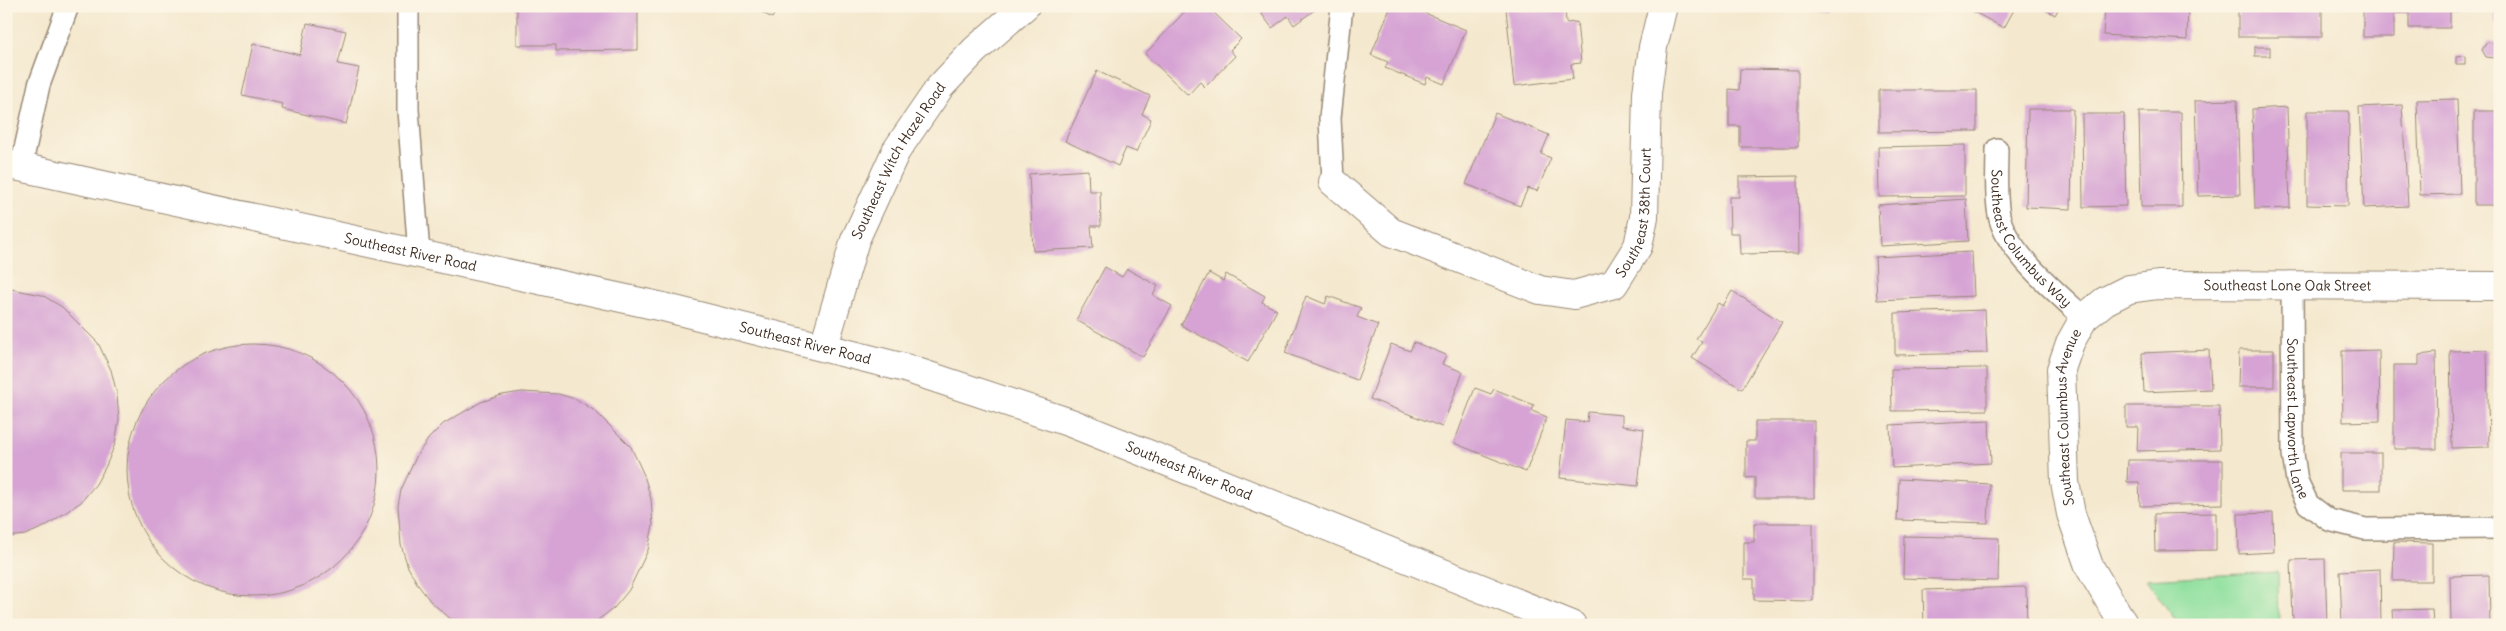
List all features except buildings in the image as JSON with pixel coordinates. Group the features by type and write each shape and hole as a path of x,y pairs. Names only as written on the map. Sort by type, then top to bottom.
{"main road":[{"name":"Southeast Witch Hazel Road","path":"824,346 855,240 896,151 940,86 975,50 1026,6"},
{"name":"Southeast 38th Court","path":"1333,182 1391,232 1540,290 1574,294 1614,284 1638,246 1644,217 1647,93 1653,47 1663,6"},
{"name":"Southeast River Road","path":"14,166 663,306 905,368 1071,424 1572,625"},
{"name":"Southeast Lone Oak Street","path":"2084,318 2105,302 2129,290 2158,285 2500,286"},
{"name":"Southeast Columbus Avenue","path":"2084,318 2070,342 2061,369 2065,482 2071,514 2089,566 2124,625"}],"lane":[{"path":"14,166 39,85 68,6"},
{"path":"408,6 408,110 420,254"},
{"path":"1333,182 1330,118 1342,6"},
{"name":"Southeast Columbus Way","path":"1997,149 1999,216 2007,235 2045,281 2084,318"},
{"name":"Southeast Lapworth Lane","path":"2292,284 2293,454 2297,481 2308,504 2329,520 2365,529 2500,528"}],"green space":[{"path":"2278,572 2279,625 2179,625 2146,579"}]}
